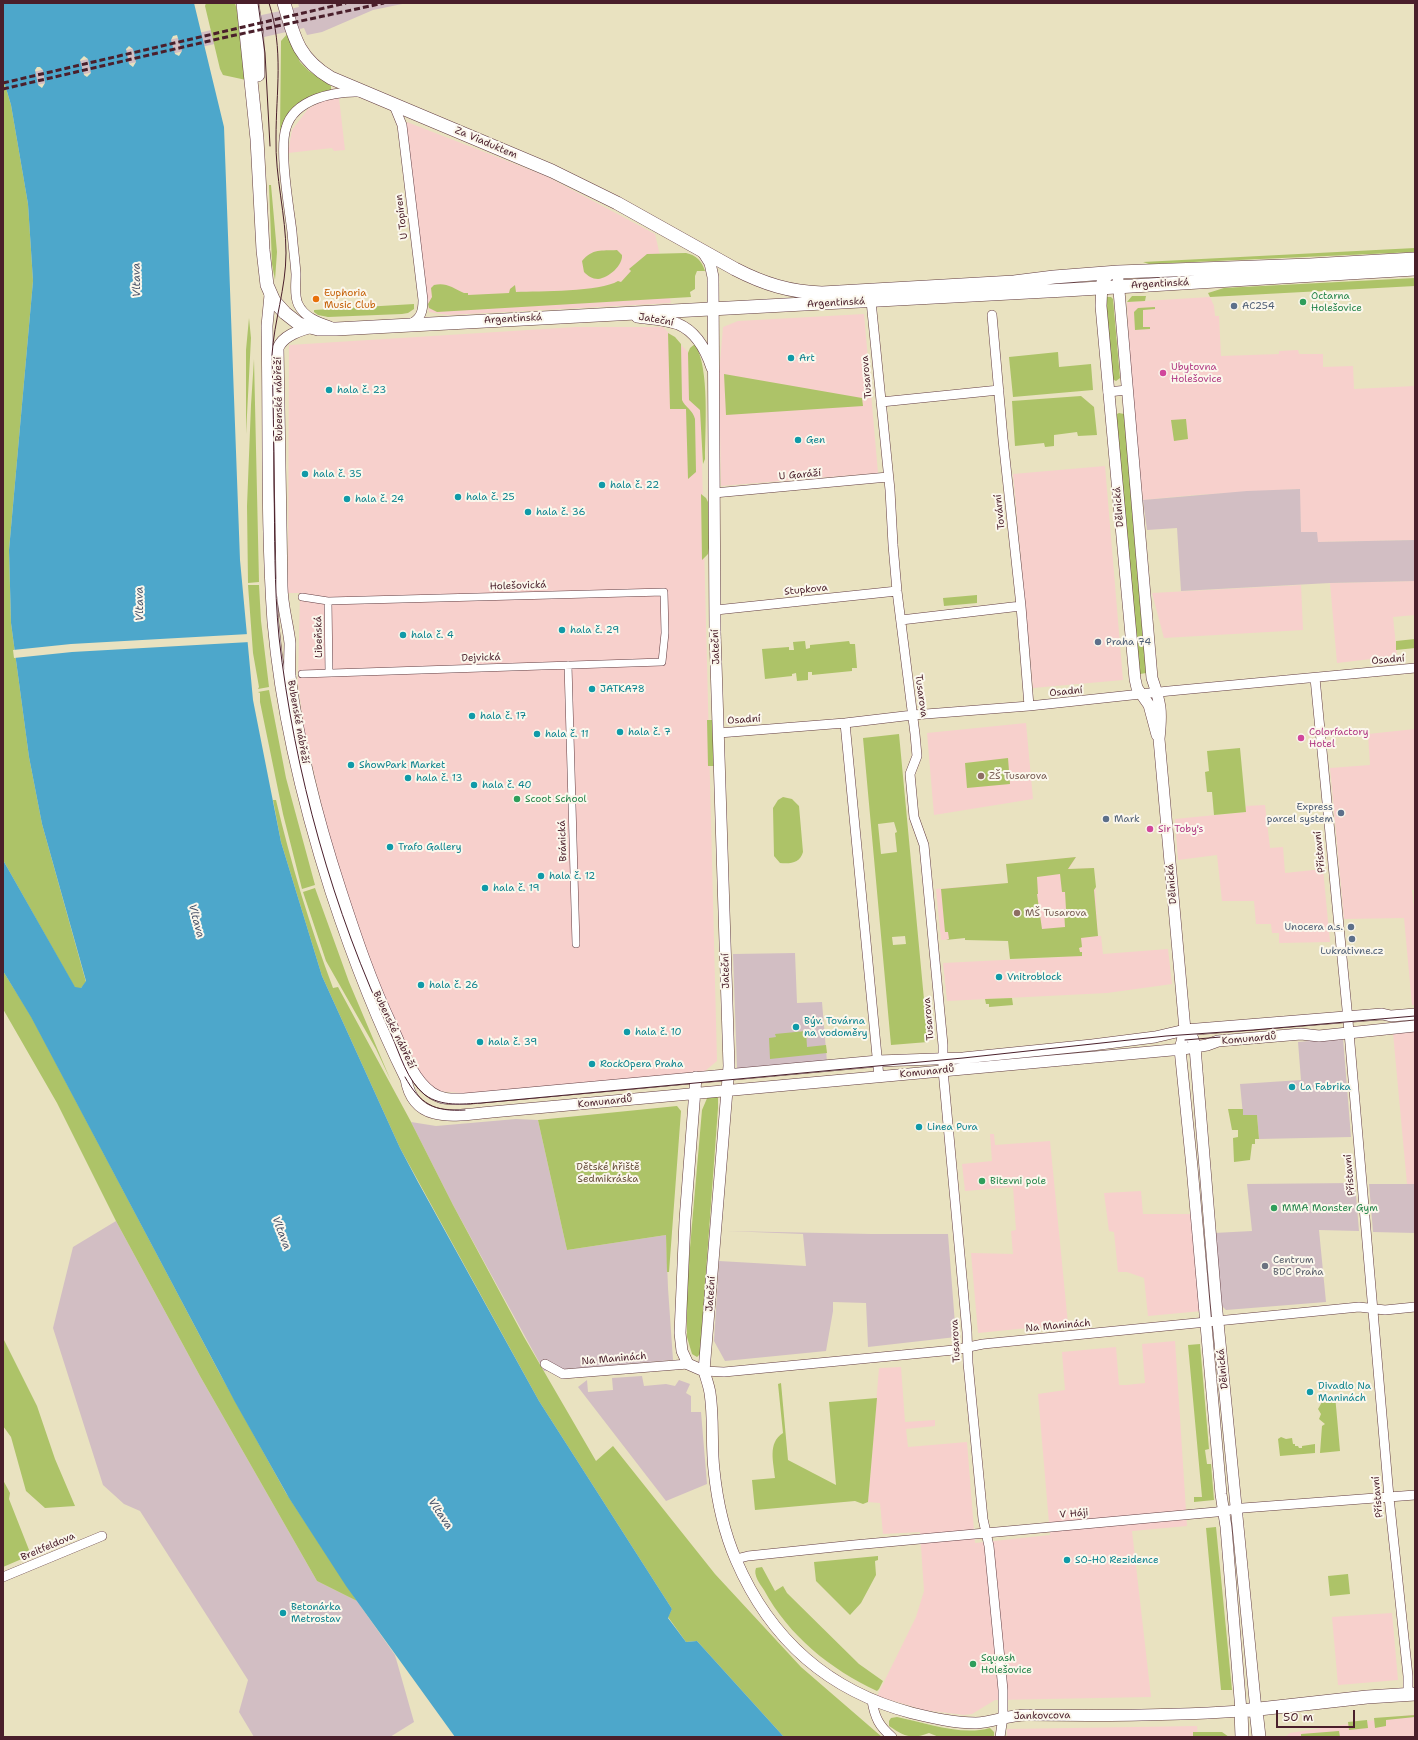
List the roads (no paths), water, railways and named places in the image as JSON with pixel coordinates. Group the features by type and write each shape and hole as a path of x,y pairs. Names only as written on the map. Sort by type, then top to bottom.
{"main road":[{"path":"243,3 257,139"},
{"path":"252,3 258,59 257,139"},
{"name":"Za Viaduktem","path":"284,3 300,49 309,62 331,78 393,103 577,183 617,203 703,252"},
{"name":"Bubenské nábřeží","path":"257,139 264,263 270,295"},
{"name":"Argentinská","path":"703,252 768,285 804,292 1014,282 1114,272 1415,259"},
{"name":"Argentinská","path":"270,295 279,307 293,320 309,328 336,329 871,301 1415,269"},
{"name":"Jankovcova","path":"1241,1712 1412,1694"},
{"path":"1256,1710 1259,1737"},
{"path":"1241,1712 1242,1737"}],"street":[{"path":"336,329 317,322 306,315 296,298 296,274 284,134 287,124 294,114 313,100 342,92 365,92"},
{"name":"U Topíren","path":"393,103 402,125 423,300 421,315 410,324"},
{"name":"Jateční","path":"703,252 712,269 714,309 715,632 728,1075 704,1371 710,1392 714,1470 719,1500 726,1529 736,1559"},
{"path":"1101,288 1104,278 1114,272"},
{"name":"Dělnická","path":"1114,272 1118,286 1152,678 1160,700 1162,716 1159,739"},
{"name":"Dělnická","path":"1101,288 1101,306 1108,392 1135,679 1138,688 1149,705 1159,739 1185,1030 1180,1049 1224,1511 1241,1712"},
{"name":"Bubenské nábřeží","path":"270,295 267,326 270,537 274,624 280,676 290,738 314,838 342,927 376,1012 406,1079 408,1090 416,1103 422,1108 439,1115"},
{"name":"Tusarova","path":"871,301 897,591 917,756 910,774 914,817 924,845 942,1032 942,1058 968,1363 986,1534 989,1546 1001,1675 1003,1717 1000,1737"},
{"name":"Jateční","path":"616,314 677,323 696,338 705,352 714,378"},
{"name":"Tovární","path":"992,315 1021,606 1029,706"},
{"name":"Bubenské nábřeží","path":"309,328 297,332 281,342 278,348 282,598 290,644 290,675 302,750 329,853 374,988 406,1058 418,1079 432,1093 446,1099"},
{"path":"881,402 999,390"},
{"path":"1108,392 1127,390"},
{"name":"U Garáží","path":"714,493 888,478"},
{"name":"Stupkova","path":"716,610 897,591"},
{"name":"Holešovická","path":"302,597 328,601 664,592 665,633 662,662"},
{"name":"Libeňská","path":"328,601 329,672"},
{"path":"901,620 1021,606"},
{"name":"Dejvická","path":"302,674 662,662"},
{"name":"Bránická","path":"568,665 576,944"},
{"name":"Osadní","path":"719,733 1029,706 1415,668"},
{"name":"Přístavní","path":"1315,678 1347,1017 1389,1497 1408,1676 1412,1694"},
{"path":"845,723 879,1077"},
{"name":"Komunardů","path":"446,1099 484,1097 878,1061 963,1058 1092,1045 1155,1037 1185,1030 1382,1014 1391,1016 1415,1014"},
{"name":"Komunardů","path":"439,1115 450,1116 1180,1049 1218,1041 1301,1034 1319,1036 1415,1026"},
{"name":"Dělnická","path":"1185,1030 1193,1039 1195,1047 1218,1320 1256,1710"},
{"path":"696,1077 685,1220 680,1333 682,1351 688,1364 704,1371"},
{"name":"Na Maninách","path":"704,1371 732,1371 954,1350 983,1344 1359,1307 1385,1310 1415,1307"},
{"name":"Na Maninách","path":"545,1364 563,1374 688,1364"},
{"name":"V Háji","path":"736,1559 748,1556 854,1545 986,1534 1236,1509 1415,1495"},
{"name":"Breitfeldova","path":"3,1578 102,1536"},
{"name":"Jankovcova","path":"736,1559 757,1598 777,1629 804,1657 833,1679 872,1701 926,1716 953,1721 977,1723 1003,1717 1026,1715 1111,1716 1241,1712"},
{"path":"872,1701 875,1716 883,1729 892,1737"}],"water":[{"name":"Vltava","path":"3,3 194,3 224,127 240,560 253,700 281,842 322,976 400,1148 418,1182 539,1401 672,1609 668,1618 686,1642 697,1641 784,1737 455,1737 346,1586 289,1498 235,1402 31,1017 3,971 3,860 75,987 81,988 86,981 42,824 29,757 11,623 9,550 33,281 28,204 11,105 3,78","holes":["177,35 182,51 179,56 175,54 171,40 173,36","129,46 133,49 136,62 133,67 129,64 126,49","84,56 88,59 91,73 87,77 84,75 80,60","37,67 40,67 43,70 45,83 42,88 38,85 35,70"]}],"tram line":[{"path":"258,3 265,53 270,146"},
{"path":"269,3 274,20 278,54 276,153 286,239 284,279 272,355 276,599 279,637 286,688 306,790 334,890 370,987 405,1067 413,1082 425,1095 445,1103 481,1103 963,1058 1166,1036 1415,1016"},
{"path":"1185,1040 1221,1037"},
{"path":"405,1077 416,1094 422,1100 436,1108 465,1110"}],"railway":[{"path":"3,83 346,3"},
{"path":"3,89 222,38 384,3"}],"place":[{"name":"Euphoria Music Club","path":"316,299"},
{"name":"Octarna Holešovice","path":"1303,302"},
{"name":"AC254","path":"1234,306"},
{"name":"Art","path":"791,358"},
{"name":"Ubytovna Holešovice","path":"1163,373"},
{"name":"hala č. 23","path":"329,390"},
{"name":"Gen","path":"798,440"},
{"name":"hala č. 35","path":"305,474"},
{"name":"hala č. 22","path":"602,485"},
{"name":"hala č. 25","path":"458,497"},
{"name":"hala č. 24","path":"347,499"},
{"name":"hala č. 36","path":"528,512"},
{"name":"hala č. 29","path":"562,630"},
{"name":"hala č. 4","path":"403,635"},
{"name":"Praha 74","path":"1098,642"},
{"name":"JATKA78","path":"592,689"},
{"name":"hala č. 17","path":"472,716"},
{"name":"hala č. 7","path":"620,732"},
{"name":"hala č. 11","path":"537,734"},
{"name":"Colorfactory Hotel","path":"1301,738"},
{"name":"ShowPark Market","path":"351,765"},
{"name":"ZŠ Tusarova","path":"981,776"},
{"name":"hala č. 13","path":"408,778"},
{"name":"hala č. 40","path":"474,785"},
{"name":"Scoot School","path":"517,799"},
{"name":"Express parcel system","path":"1341,813"},
{"name":"Mark","path":"1106,819"},
{"name":"Sir Toby's","path":"1150,829"},
{"name":"Trafo Gallery","path":"390,847"},
{"name":"hala č. 12","path":"541,876"},
{"name":"hala č. 19","path":"485,888"},
{"name":"MŠ Tusarova","path":"1017,913"},
{"name":"Unocera a.s.","path":"1351,927"},
{"name":"Lukrativne.cz","path":"1352,939"},
{"name":"Vnitroblock","path":"999,977"},
{"name":"hala č. 26","path":"421,985"},
{"name":"Býv. Továrna na vodoměry","path":"796,1027"},
{"name":"hala č. 10","path":"627,1032"},
{"name":"hala č. 39","path":"480,1042"},
{"name":"RockOpera Praha","path":"592,1064"},
{"name":"La Fabrika","path":"1292,1087"},
{"name":"Linea Pura","path":"919,1127"},
{"name":"Bitevni pole","path":"982,1181"},
{"name":"MMA Monster Gym","path":"1274,1208"},
{"name":"Centrum BDC Praha","path":"1265,1266"},
{"name":"Divadlo Na Maninách","path":"1310,1392"},
{"name":"SO-HO Rezidence","path":"1067,1560"},
{"name":"Betonárka Metrostav","path":"283,1613"},
{"name":"Squash Holešovice","path":"973,1664"}],"park label":[{"name":"Dětské hřiště Sedmikráska","path":"608,1172"}]}
